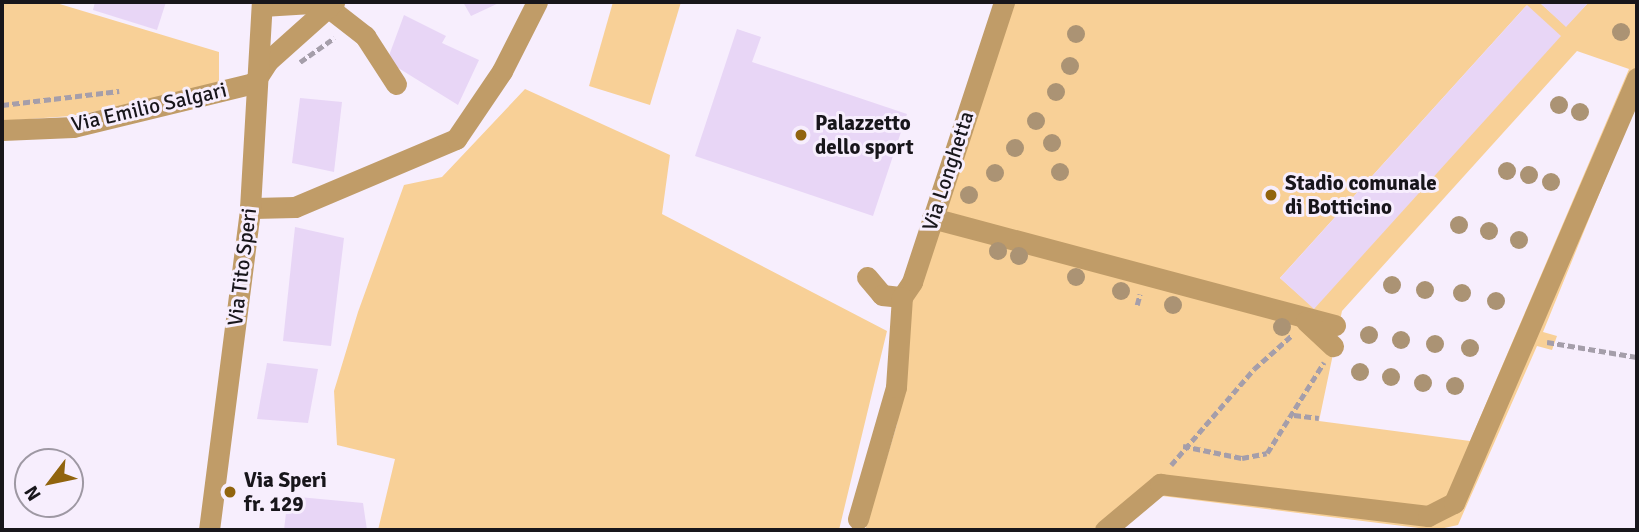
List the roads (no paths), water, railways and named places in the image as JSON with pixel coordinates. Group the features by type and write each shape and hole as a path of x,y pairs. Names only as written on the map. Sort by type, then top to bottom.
{"street":[{"path":"250,208 295,207 456,139 502,71 537,2"},
{"name":"Via Longhetta","path":"858,519 896,387 902,298 932,218 1004,2"},
{"path":"262,4 331,4 365,36 396,84"},
{"name":"Via Tito Speri","path":"209,530 250,208 253,83 262,4"},
{"path":"253,83 268,61 331,4"},
{"path":"1105,530 1160,484 1428,516 1441,512 1454,503 1601,149 1632,81"},
{"name":"Via Emilio Salgari","path":"2,130 73,127 253,83"},
{"path":"932,218 1306,321 1333,338"},
{"path":"867,277 882,295 902,298"}],"place":[{"name":"Palazzetto dello sport","path":"801,135"},
{"name":"Stadio comunale di Botticino","path":"1271,195"},
{"name":"Via Speri fr. 129","path":"230,492"}]}
